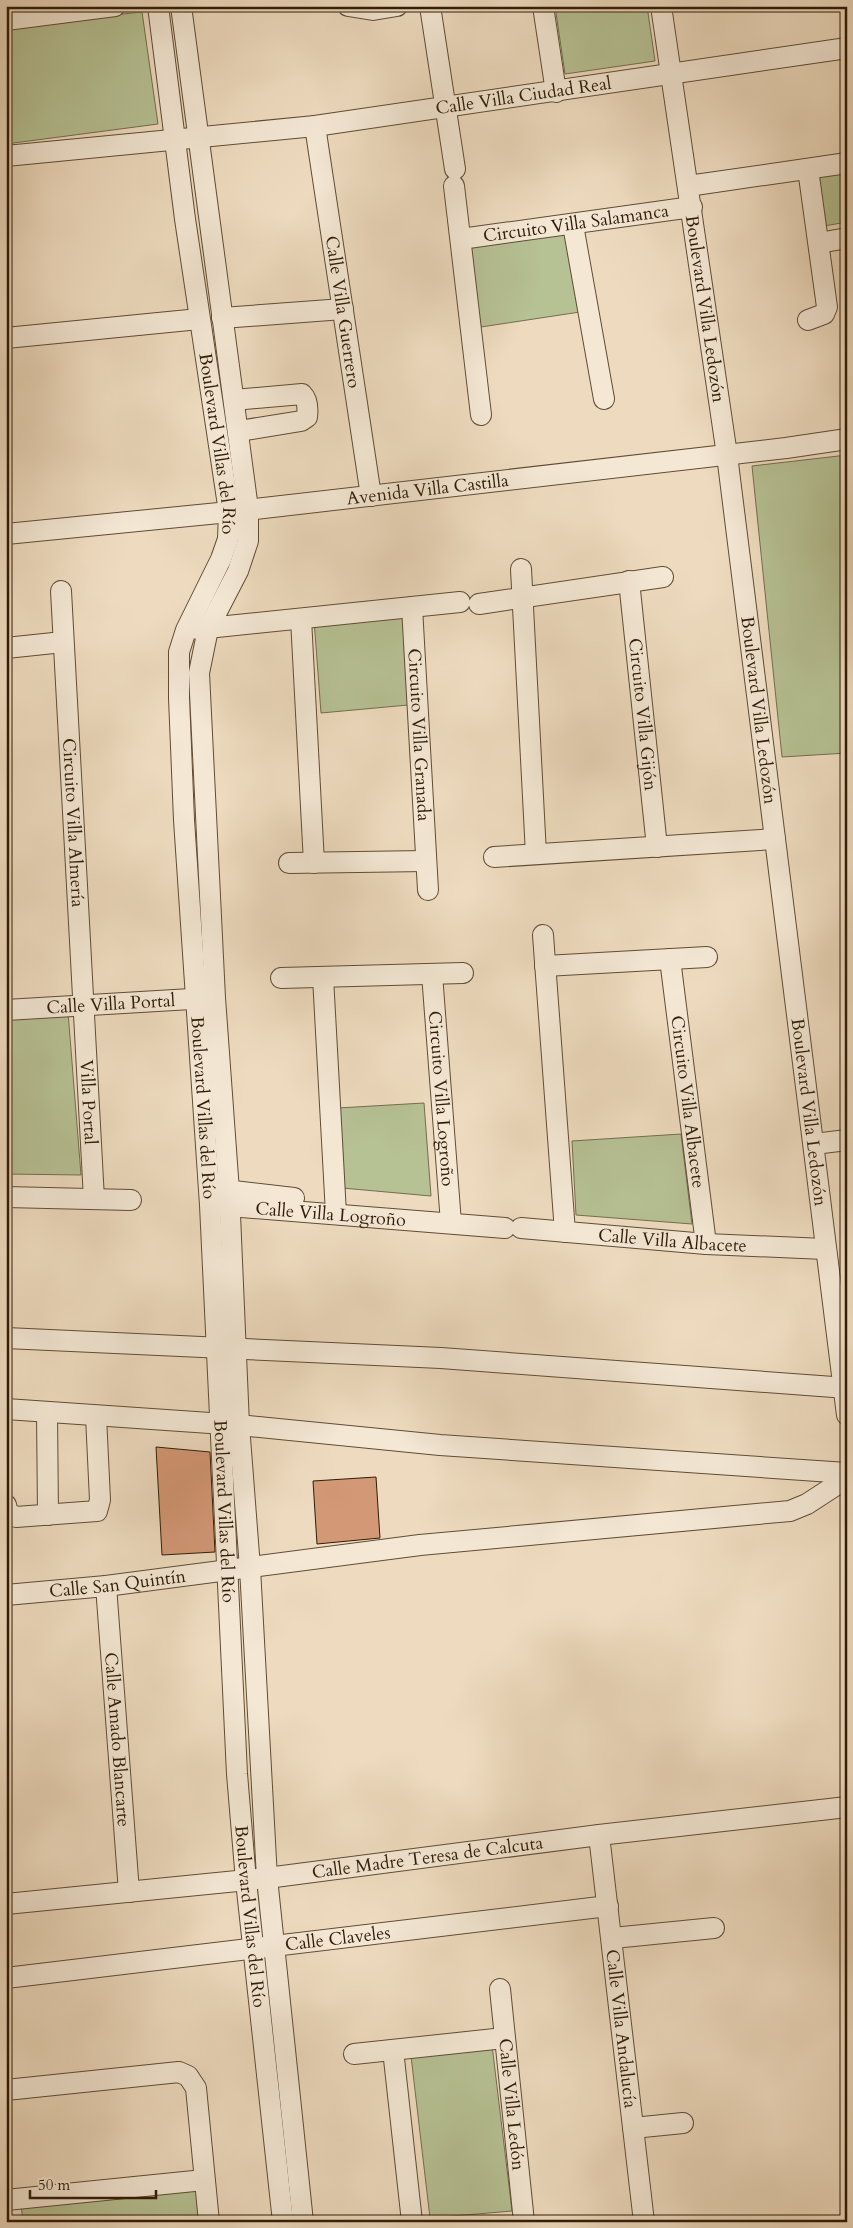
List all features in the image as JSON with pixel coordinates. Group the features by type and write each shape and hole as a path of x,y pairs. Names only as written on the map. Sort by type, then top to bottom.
{"street":[{"path":"6,20 115,6"},
{"name":"Boulevard Villas del Río","path":"158,6 200,320 229,512 228,538 221,559 186,630 179,652 184,820 206,999"},
{"name":"Boulevard Villas del Río","path":"181,6 248,509 248,541 238,571 208,629 199,673 206,999 219,1198 237,1349 239,1425 250,1568 267,1878 303,2222"},
{"path":"348,6 373,10 397,6"},
{"path":"430,6 446,108 481,415"},
{"path":"543,6 556,92"},
{"name":"Boulevard Villa Ledozón","path":"660,6 692,207 727,455 847,1415"},
{"name":"Calle Villa Ciudad Real","path":"6,156 200,139 315,126 847,48"},
{"name":"Calle Villa Guerrero","path":"315,126 371,496"},
{"name":"Circuito Villa Salamanca","path":"688,186 847,163"},
{"path":"808,169 827,307 824,314 808,320"},
{"name":"Circuito Villa Salamanca","path":"461,239 573,225 692,207"},
{"path":"573,225 604,399"},
{"path":"819,243 847,238"},
{"path":"222,318 343,309"},
{"path":"6,338 200,320"},
{"path":"234,400 302,394 306,398 308,409 307,417 301,421 239,431"},
{"name":"Avenida Villa Castilla","path":"6,534 371,496 727,455 847,439"},
{"path":"522,569 536,854"},
{"path":"186,630 412,607 523,598 663,577"},
{"name":"Circuito Villa Gijón","path":"629,581 657,847"},
{"name":"Circuito Villa Almería","path":"61,591 82,1005"},
{"name":"Circuito Villa Granada","path":"412,607 428,890"},
{"path":"301,619 314,863"},
{"path":"6,648 63,642"},
{"path":"494,857 776,839"},
{"path":"289,863 426,861"},
{"path":"543,935 565,1232"},
{"path":"545,966 707,957"},
{"name":"Circuito Villa Albacete","path":"670,959 706,1244"},
{"path":"281,978 462,973"},
{"name":"Circuito Villa Logroño","path":"432,974 451,1223"},
{"path":"219,1198 336,1208 323,977"},
{"name":"Calle Villa Portal","path":"6,1010 206,999"},
{"name":"Villa Portal","path":"82,1005 94,1199"},
{"path":"814,1144 847,1140"},
{"path":"6,1198 131,1200"},
{"name":"Boulevard Villas del Río","path":"219,1198 217,1349 219,1424 237,1774 246,1881 283,2222"},
{"name":"Calle Villa Logroño","path":"336,1208 451,1223"},
{"name":"Calle Villa Albacete","path":"451,1223 706,1244 825,1249"},
{"path":"6,1338 441,1358 845,1388"},
{"path":"6,1409 239,1425 440,1445 847,1474"},
{"path":"47,1412 48,1515"},
{"path":"6,1505 8,1513 16,1517 97,1511 100,1500 96,1416"},
{"name":"Calle San Quintín","path":"6,1595 106,1586 420,1545 790,1511 807,1504 847,1478"},
{"name":"Calle Amado Blancarte","path":"106,1586 128,1892"},
{"name":"Calle Madre Teresa de Calcuta","path":"6,1904 246,1881 599,1835 847,1807"},
{"name":"Calle Villa Andalucía","path":"599,1835 644,2222"},
{"name":"Calle Claveles","path":"6,1978 608,1906"},
{"path":"612,1938 714,1928"},
{"name":"Calle Villa Ledón","path":"500,1989 524,2222"},
{"path":"354,2054 504,2038"},
{"path":"393,2050 412,2222"},
{"path":"6,2090 179,2072 188,2076 196,2088 209,2222"},
{"path":"633,2128 683,2123"},
{"path":"6,2200 204,2180"}],"green space":[{"path":"555,6 647,6 655,61 565,74"},
{"path":"142,12 158,124 6,144 6,26"},
{"path":"847,168 847,222 824,226 816,175"},
{"path":"567,226 580,312 481,327 468,241"},
{"path":"847,455 847,753 782,757 752,466"},
{"path":"403,610 408,705 321,713 314,620"},
{"path":"68,1012 81,1175 6,1174 6,1016"},
{"path":"424,1103 431,1196 342,1188 338,1108"},
{"path":"681,1134 692,1224 576,1215 572,1141"},
{"path":"492,2045 512,2211 430,2218 411,2056"},
{"path":"203,2186 207,2222 23,2222 21,2204"}],"building":[{"path":"156,1447 210,1452 215,1552 162,1555"},
{"path":"376,1477 380,1538 317,1544 313,1481"}]}
